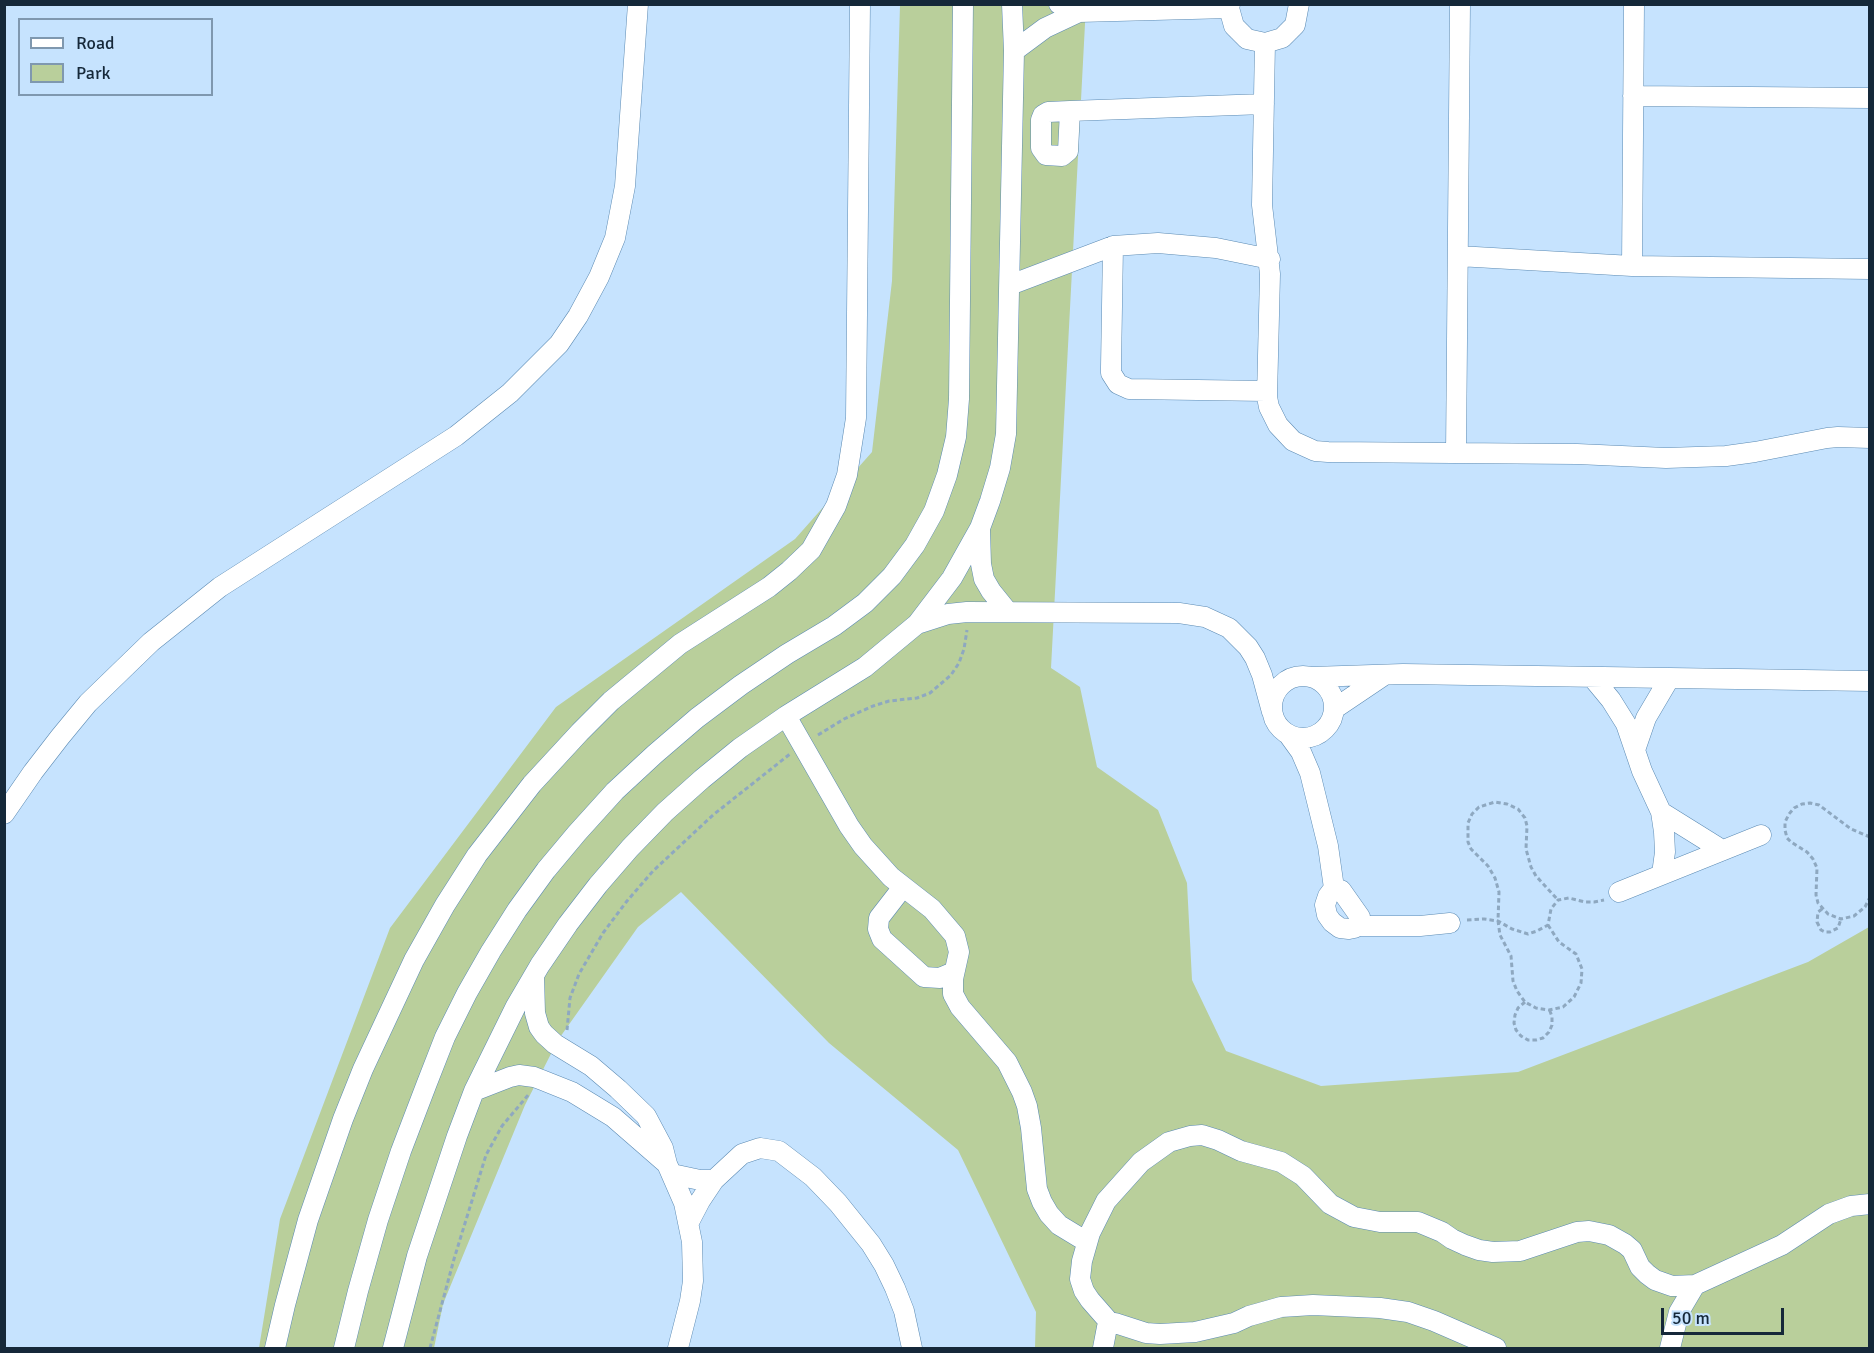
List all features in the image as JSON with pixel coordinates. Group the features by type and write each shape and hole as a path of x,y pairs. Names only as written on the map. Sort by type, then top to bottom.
{"street":[{"path":"4,814 60,737 96,695 151,642 220,587 456,436 510,393 559,344 578,316 599,277 615,238 625,186 638,4"},
{"path":"275,1348 308,1220 363,1069 414,960 471,863 494,830 532,784 627,686 680,644 769,587 800,562 811,550 842,492 851,455 856,398 860,4"},
{"path":"344,1348 378,1220 427,1083 467,993 517,910 577,833 615,791 655,754 741,685 834,626 865,603 892,576 915,545 934,511 948,475 956,437 959,399 963,4"},
{"path":"393,1348 417,1256 474,1091 494,1048 534,976 568,924 598,885 644,833 702,779 740,748 786,716 865,667 917,624 952,578 980,528 1000,468 1006,434 1014,51 1012,4"},
{"path":"1059,4 1079,12"},
{"path":"1014,51 1045,28 1079,12 1229,6 1234,26 1247,39 1265,43 1282,38 1295,25 1299,4"},
{"path":"1456,453 1460,4"},
{"path":"1632,266 1634,4"},
{"path":"1265,43 1262,205 1270,259 1266,391 1269,407 1278,426 1293,441 1315,451 1577,454 1636,458 1697,458 1755,452 1827,438 1869,438"},
{"path":"1633,96 1869,98"},
{"path":"1070,111 1264,104"},
{"path":"1010,285 1113,246 1158,243 1216,248 1270,259"},
{"path":"1113,246 1111,373 1118,384 1129,389 1266,391"},
{"path":"1458,256 1632,266 1869,269"},
{"path":"980,528 981,564 984,579 1008,612"},
{"path":"917,624 967,612 1205,616 1229,628 1255,658 1272,712 1280,728 1298,738 1320,733 1330,723 1334,709 1332,696 1324,684 1305,676 1276,669 1255,658"},
{"path":"1334,709 1385,675"},
{"path":"1272,712 1273,699 1278,688 1287,680 1305,676 1869,681"},
{"path":"1592,677 1620,711 1660,812 1665,852 1662,874"},
{"path":"1635,750 1646,718 1670,679"},
{"path":"786,716 849,826 881,868 932,909 955,936 958,952 952,986 956,1001 1007,1062 1022,1092 1031,1128 1037,1189 1042,1202 1059,1225 1087,1242"},
{"path":"1310,773 1313,752 1320,733"},
{"path":"1288,734 1310,773 1328,846 1334,888 1325,905 1327,915 1332,922 1340,928 1349,929 1358,926 1420,927 1450,923"},
{"path":"1660,812 1722,850"},
{"path":"1618,892 1761,835"},
{"path":"903,887 879,918 878,929 882,939 924,977 940,978 954,972"},
{"path":"534,976 535,1013 539,1027 548,1039 577,1056 605,1077 646,1116 658,1136 684,1203 692,1242 693,1281 678,1348"},
{"path":"474,1091 510,1077 526,1076 542,1080 572,1092 613,1117 670,1169 699,1180 714,1180"},
{"path":"1111,1324 1090,1300 1080,1279 1087,1242 1098,1215 1116,1188 1141,1162 1169,1142 1190,1136 1202,1135 1241,1151 1281,1162 1303,1176 1330,1203 1354,1217 1367,1221 1418,1222 1465,1245 1492,1252 1533,1248 1577,1232 1600,1232 1625,1244 1632,1250 1640,1267 1655,1280 1672,1286 1695,1285 1782,1245 1829,1214 1851,1206 1869,1204"},
{"path":"689,1222 714,1180 742,1154 760,1148 779,1151 813,1177 855,1223 884,1265 904,1311 912,1348"},
{"path":"1670,1348 1679,1312 1695,1285"},
{"path":"1103,1348 1107,1327 1115,1323 1146,1333 1174,1333 1215,1328 1264,1311 1289,1306 1313,1305 1380,1308 1421,1316 1496,1348"}],"path":[{"path":"561,1048 576,980 603,933 653,871 713,814 753,781 803,745 859,712 889,701 917,698 941,685 959,663 964,649 967,635 967,612"},
{"path":"1558,900 1536,876 1531,867 1526,849 1527,825 1518,809 1495,801 1479,807 1472,814 1467,833 1468,842 1471,849 1488,866 1495,878 1499,892 1500,935 1511,956 1513,981 1525,1002 1536,1008 1549,1010 1563,1007 1574,997 1581,983 1582,969 1575,954 1559,942 1548,925 1551,909 1558,900 1569,898 1594,903 1618,892"},
{"path":"1869,837 1851,829 1819,805 1810,803 1794,808 1785,822 1787,838 1807,852 1817,868 1816,895 1822,909 1841,919 1854,916 1865,907 1869,897"},
{"path":"1822,909 1818,912 1817,922 1821,930 1835,931 1841,919"},
{"path":"1450,923 1474,919 1498,921 1528,934 1548,925"},
{"path":"1525,1002 1518,1008 1514,1023 1516,1030 1528,1040 1543,1038 1549,1032 1552,1025 1549,1010"},
{"path":"430,1348 486,1155 502,1126 542,1080"}],"green space":[{"path":"900,5 1086,5 1051,668 1080,687 1097,767 1158,810 1187,883 1192,980 1226,1051 1321,1086 1518,1072 1808,962 1869,927 1869,1348 1035,1348 1036,1312 958,1150 829,1043 681,892 638,927 558,1040 525,1105 443,1304 434,1348 259,1348 280,1219 390,928 556,707 795,539 872,452 892,281"}]}
